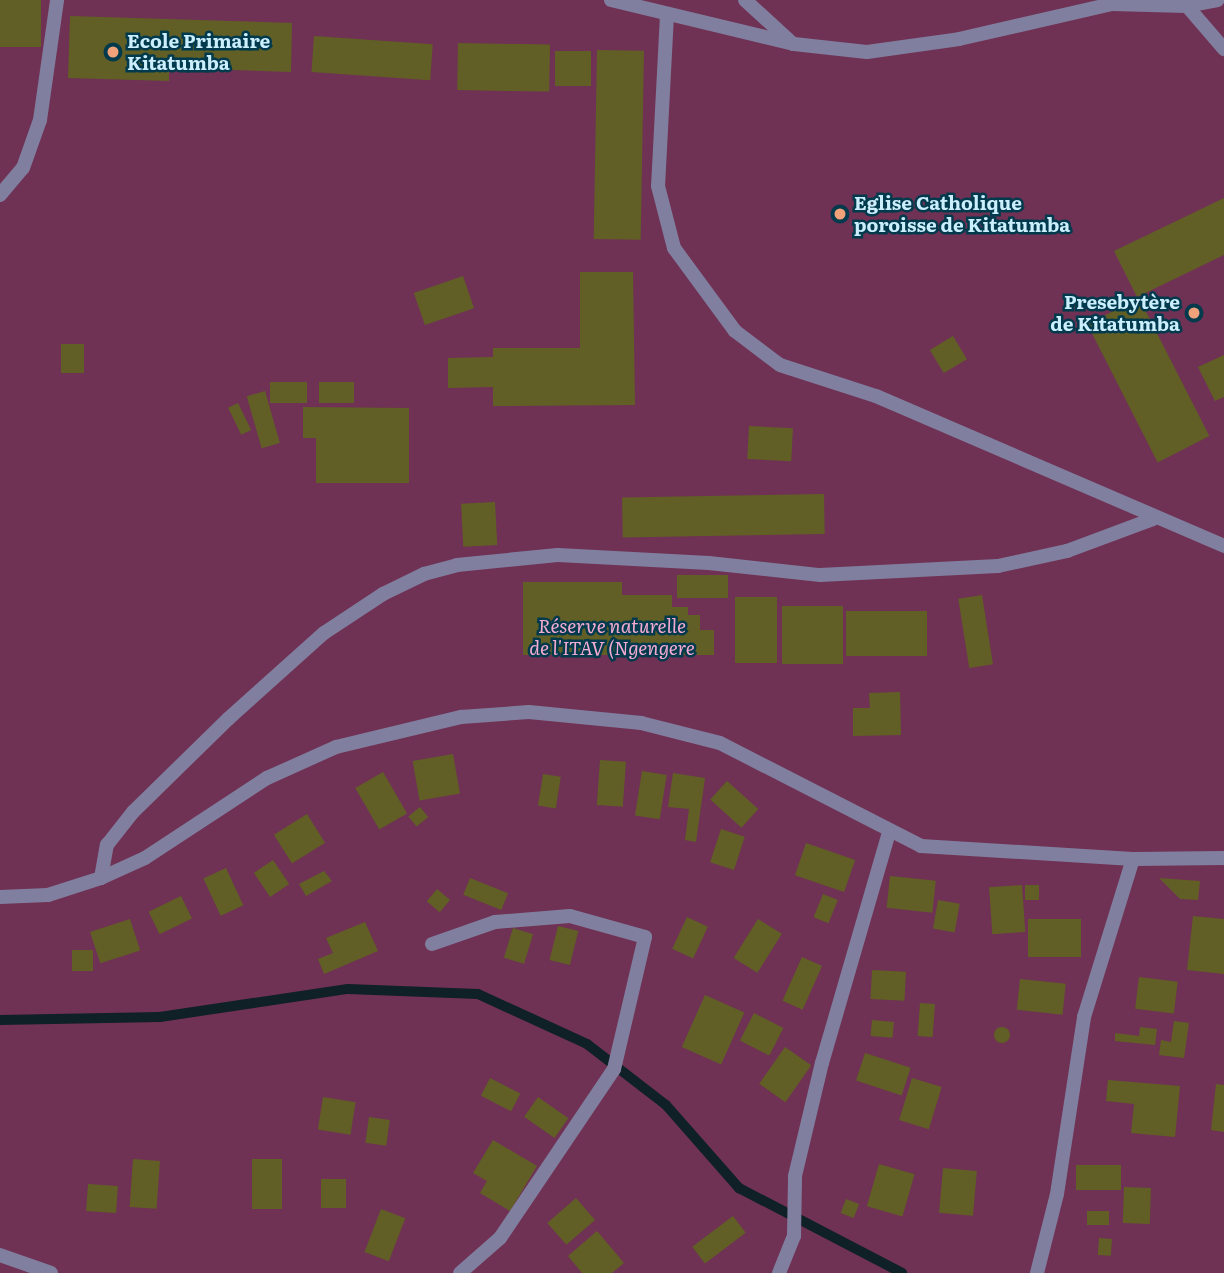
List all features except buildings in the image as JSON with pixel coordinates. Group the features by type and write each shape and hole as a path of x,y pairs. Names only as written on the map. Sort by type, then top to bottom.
{"street":[{"path":"0,195 23,168 40,120 57,0"},
{"path":"611,0 794,44 867,52 959,39 1112,4 1187,6 1217,0"},
{"path":"745,0 794,44"},
{"path":"1187,6 1224,49"},
{"path":"667,15 658,186 674,248 735,331 780,365 876,396 964,432 1153,519 1224,547"},
{"path":"100,878 107,845 132,812 228,719 324,633 383,594 424,574 457,565 558,555 709,563 820,575 998,566 1068,551 1153,519"},
{"path":"0,897 48,895 100,878 145,858 267,778 336,747 461,717 529,712 641,723 720,743 889,833 921,846 1133,859 1224,858"},
{"path":"779,1273 794,1236 795,1176 819,1076 889,833"},
{"path":"1037,1273 1057,1194 1084,1017 1133,859"},
{"path":"432,944 495,922 570,916 645,937 614,1069 500,1238 460,1273"},
{"path":"0,1255 51,1273"}],"green space":[{"name":"Réserve naturelle de l'ITAV (Ngengere","path":"0,0 1224,0 1224,1273 0,1273"}],"waterway":[{"path":"0,1020 160,1017 348,989 478,994 587,1044 666,1105 739,1188 902,1273"}],"place":[{"name":"Ecole Primaire Kitatumba","path":"113,52"},
{"name":"Eglise Catholique poroisse de Kitatumba","path":"840,214"},
{"name":"Presebytère de Kitatumba","path":"1194,313"}]}
